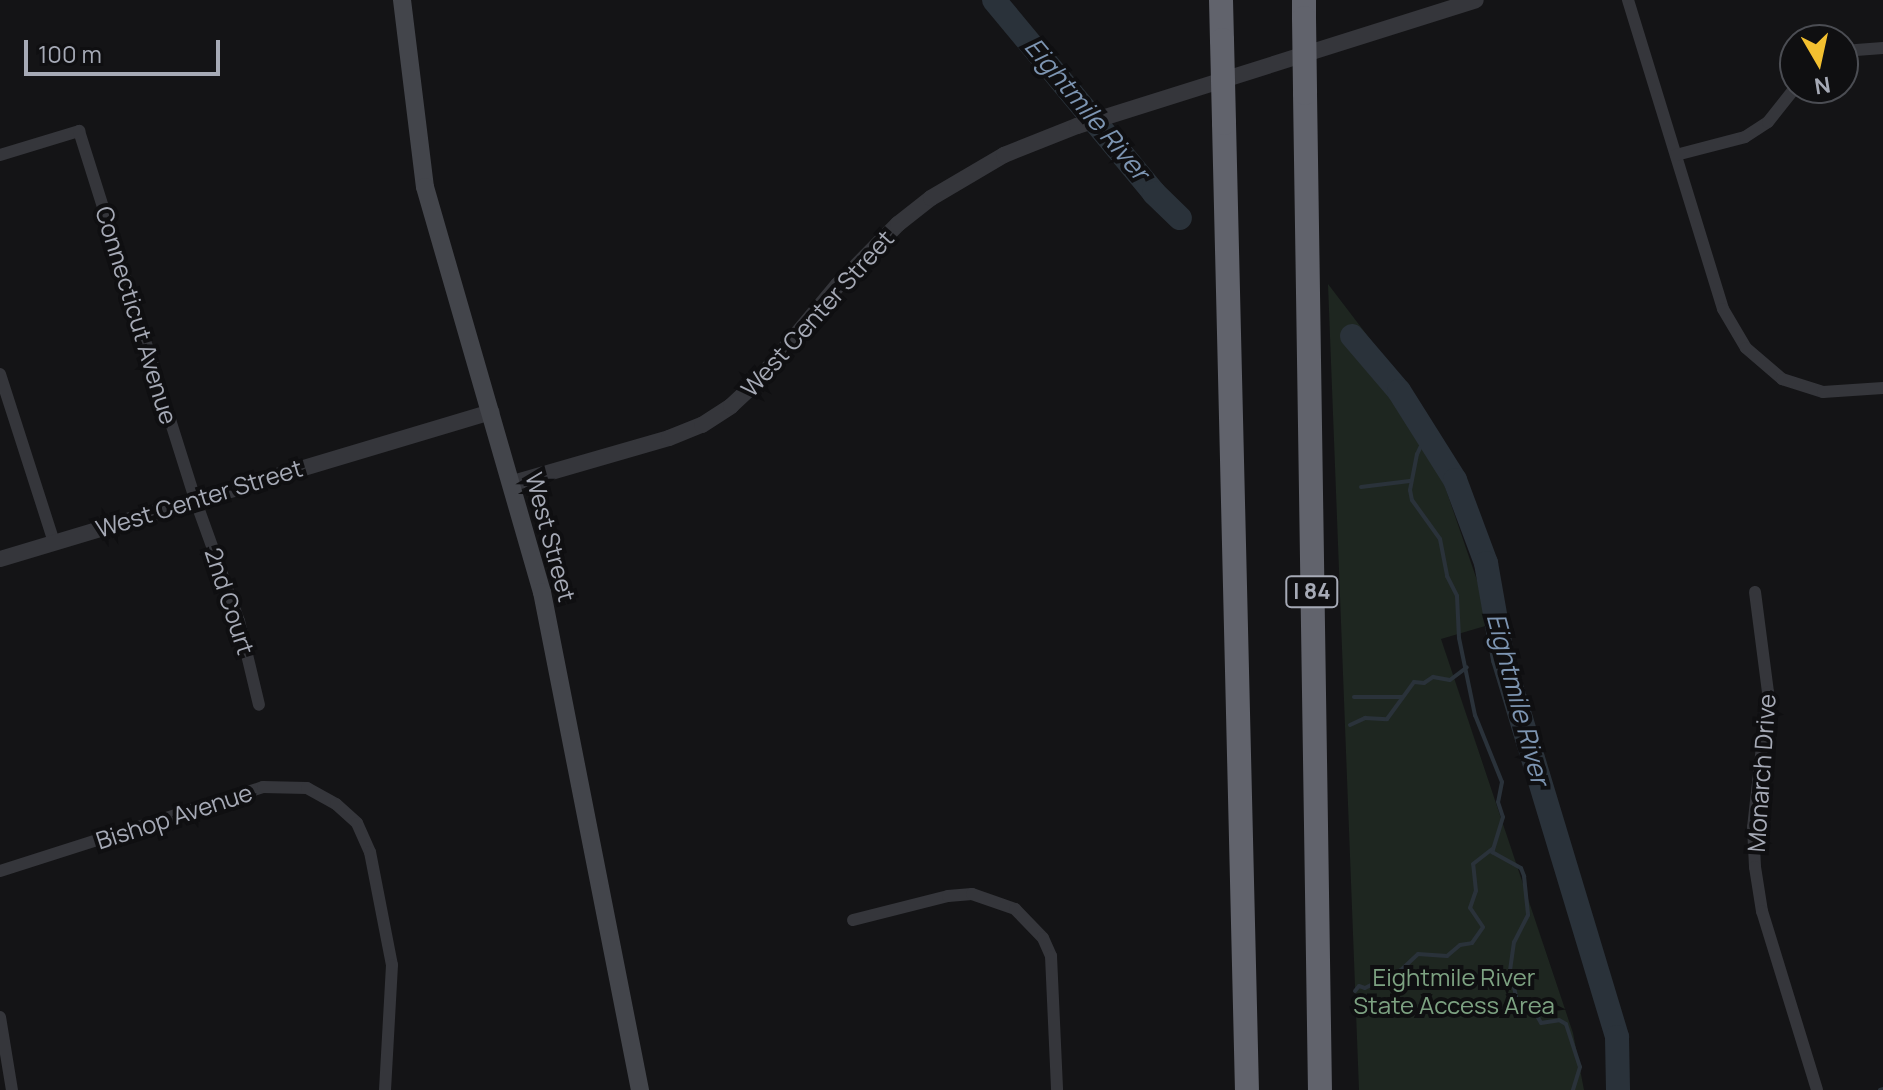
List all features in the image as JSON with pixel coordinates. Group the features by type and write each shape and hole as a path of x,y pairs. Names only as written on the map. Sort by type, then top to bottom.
{"highway":[{"path":"1221,0 1247,1090"},
{"name":"I 84","path":"1304,9 1320,1090"}],"main road":[{"name":"West Street","path":"402,0 425,187 513,483 545,607 640,1090"}],"street":[{"name":"West Center Street","path":"513,483 702,425 731,406 758,381 838,285 909,216 966,175 1004,155 1077,126 1476,0"},
{"path":"1628,0 1723,309 1746,348 1782,379 1823,392 1883,388"},
{"path":"1859,50 1883,48"},
{"path":"1676,155 1745,137 1768,122 1782,104"},
{"name":"Connecticut Avenue","path":"0,155 79,131 195,499"},
{"path":"0,374 54,542"},
{"name":"West Center Street","path":"0,559 491,412"},
{"name":"2nd Court","path":"195,499 239,621 259,705"},
{"name":"Monarch Drive","path":"1755,592 1768,692 1753,827 1755,867 1762,911 1817,1090"},
{"name":"Bishop Avenue","path":"0,871 263,787 307,788 336,804 357,823 370,852 392,965 385,1090"},
{"path":"853,920 948,896 972,894 1015,909 1043,938 1051,956 1057,1090"},
{"path":"0,1017 12,1090"}],"green space":[{"name":"Eightmile River State Access Area","path":"1328,284 1396,373 1429,440 1492,624 1441,639 1573,1033 1584,1090 1359,1090"}],"waterway":[{"name":"Eightmile River","path":"994,0 1154,193 1180,218"},
{"name":"Eightmile River","path":"1352,336 1399,391 1455,480 1486,563 1503,659 1617,1037 1618,1090"},
{"path":"1426,435 1417,454 1410,490 1412,500 1440,539 1447,576 1457,596 1459,638 1475,715 1502,782 1498,802 1503,817 1492,852 1521,868 1524,876 1528,915 1514,942 1510,971 1517,982 1514,987 1517,1001 1529,1002 1541,1023 1559,1020 1566,1024 1580,1067 1573,1090"},
{"path":"1361,487 1410,481"},
{"path":"1350,725 1365,718 1387,719 1414,682 1424,683 1433,677 1450,680 1467,667"},
{"path":"1354,697 1402,697"},
{"path":"1355,991 1359,986 1365,988 1401,970 1418,954 1447,956 1460,945 1472,943 1483,927 1470,908 1476,891 1473,864 1492,849"}]}
